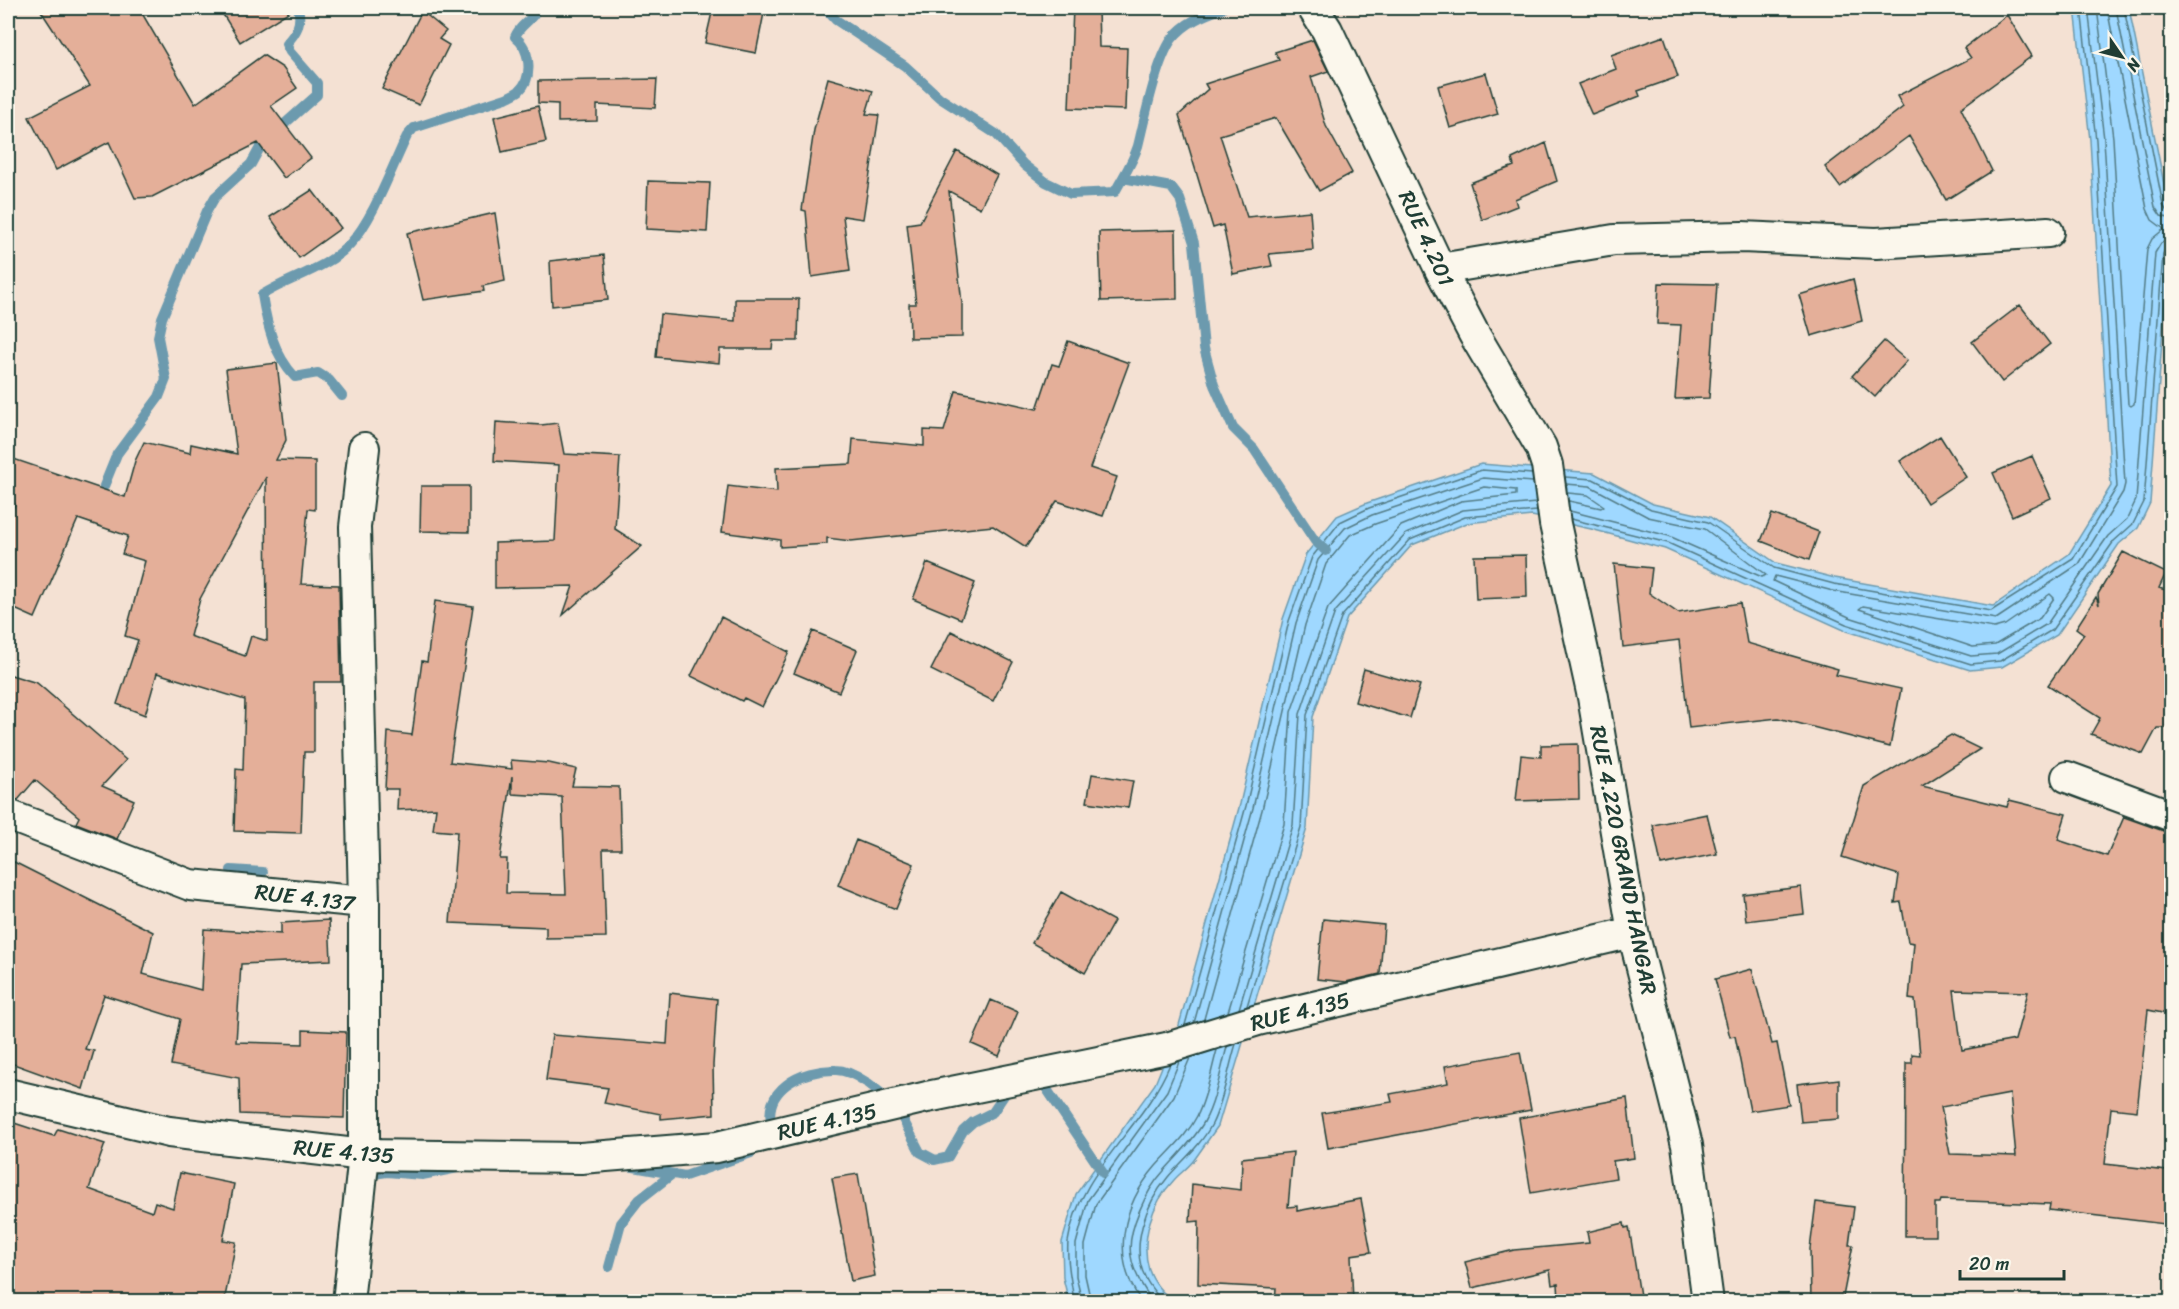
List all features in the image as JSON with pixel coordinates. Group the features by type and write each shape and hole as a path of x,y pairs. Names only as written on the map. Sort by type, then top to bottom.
{"street":[{"name":"RUE 4.201","path":"1320,19 1440,269 1474,334 1541,447 1547,465 1555,524"},
{"path":"1440,269 1614,240 1742,237 1876,243 2048,232"},
{"path":"364,448 355,547 364,902"},
{"name":"RUE 4.220 GRAND HANGAR","path":"1555,524 1593,697 1633,932 1687,1145 1708,1302"},
{"path":"2067,777 2172,816"},
{"name":"RUE 4.137","path":"8,815 190,885 364,902 364,1155 348,1302"},
{"name":"RUE 4.135","path":"8,1094 169,1132 364,1155 581,1158 717,1147 927,1097 1167,1048 1258,1020 1633,932"}],"water":[{"path":"2075,8 2129,8 2171,219 2150,503 2138,528 2119,544 2057,635 2002,667 1970,670 1844,630 1665,549 1591,529 1532,516 1467,523 1412,545 1347,618 1313,717 1307,828 1218,1126 1192,1163 1166,1189 1150,1222 1146,1246 1149,1270 1159,1288 1175,1301 1069,1302 1063,1278 1062,1242 1076,1194 1155,1084 1179,1025 1240,804 1283,619 1306,554 1337,516 1367,503 1481,464 1594,473 1653,504 1710,517 1776,563 1835,578 1993,606 2069,554 2111,486 2090,140"}],"building":[{"path":"39,8 139,8 195,104 263,55 283,68 297,88 271,106 311,158 284,178 258,143 152,197 135,198 109,142 56,170 29,117 90,86"},
{"path":"219,8 295,8 240,42"},
{"path":"713,8 765,8 756,53 705,43"},
{"path":"1073,8 1098,8 1099,47 1127,48 1125,110 1069,108"},
{"path":"422,11 446,31 439,39 449,45 419,105 382,89"},
{"path":"2007,15 2032,56 1961,108 1992,171 1946,200 1909,136 1840,187 1825,167 1903,107 1897,96 1971,58 1964,48"},
{"path":"1664,36 1678,77 1638,91 1640,96 1592,115 1578,84 1616,69 1611,55"},
{"path":"1313,40 1328,71 1311,77 1326,126 1352,173 1319,191 1276,118 1220,135 1247,217 1310,211 1313,250 1269,254 1272,266 1233,274 1223,225 1213,228 1179,115 1208,89 1205,84 1279,60 1275,52"},
{"path":"1486,73 1498,114 1450,128 1438,86"},
{"path":"828,78 873,91 866,114 879,115 863,219 843,216 850,271 812,277 806,211 802,210 814,130"},
{"path":"657,79 655,108 597,105 597,121 558,122 558,104 538,103 538,81"},
{"path":"538,106 546,142 502,152 494,117"},
{"path":"1546,143 1557,181 1515,199 1517,206 1482,220 1470,183 1514,166 1512,159"},
{"path":"957,151 997,175 980,208 949,191 962,303 962,337 910,338 909,304 916,304 907,224 920,222"},
{"path":"648,181 710,183 707,232 646,229"},
{"path":"312,190 341,228 299,258 270,217"},
{"path":"495,213 505,281 483,286 484,291 423,300 407,233"},
{"path":"1176,230 1177,299 1101,301 1099,232"},
{"path":"604,255 608,300 552,306 550,261"},
{"path":"1853,279 1862,321 1811,336 1799,295"},
{"path":"1659,283 1717,284 1709,398 1675,399 1681,325 1657,324"},
{"path":"735,299 799,299 798,341 773,341 772,349 720,349 719,363 656,357 660,314 735,321"},
{"path":"2020,305 2050,344 2002,382 1972,342"},
{"path":"1068,341 1129,363 1090,468 1117,477 1103,516 1057,501 1026,547 993,526 851,541 827,538 827,544 780,547 780,540 722,532 728,486 777,492 776,468 851,464 853,439 924,446 924,430 944,431 956,391 1037,409 1052,364 1059,366"},
{"path":"1884,341 1907,361 1875,397 1852,376"},
{"path":"277,363 286,440 276,460 315,461 315,510 308,509 301,584 339,585 341,682 314,682 314,752 304,752 301,833 234,831 236,769 243,770 245,700 157,673 145,715 117,704 138,640 125,636 145,561 122,554 128,536 78,519 35,618 8,606 8,522 15,504 8,499 8,457 125,497 135,461 144,442 190,453 191,444 237,454 226,369","holes":["266,477 267,641 251,636 245,656 190,636 200,599"]},
{"path":"496,422 541,425 558,423 564,454 620,457 615,529 642,546 563,615 573,586 495,588 495,543 555,541 559,465 494,461"},
{"path":"1940,436 1966,477 1927,503 1900,461"},
{"path":"2032,456 2051,498 2012,516 1993,473"},
{"path":"421,486 469,486 469,532 420,531"},
{"path":"1772,514 1819,532 1809,560 1761,541"},
{"path":"2123,552 2166,573 2159,588 2172,592 2172,728 2157,728 2143,754 2091,734 2100,718 2048,685 2084,634 2076,628 2096,597 2099,605 2098,594"},
{"path":"1526,555 1527,597 1476,599 1474,556"},
{"path":"927,563 975,583 961,619 913,599"},
{"path":"1614,564 1652,568 1649,593 1678,613 1740,603 1747,643 1838,669 1836,675 1901,689 1890,747 1778,718 1689,728 1679,640 1623,647"},
{"path":"435,601 473,606 450,762 512,769 511,760 549,763 576,769 572,786 619,787 621,849 603,849 606,937 546,938 546,927 450,923 457,832 433,830 436,808 397,810 398,789 385,789 388,732 412,735 422,661 427,662","holes":["512,776 512,794 562,797 566,894 506,893 507,859 500,859"]},
{"path":"721,617 789,652 762,707 744,698 742,701 691,676"},
{"path":"813,631 857,650 839,692 794,673"},
{"path":"951,631 1013,662 993,701 931,670"},
{"path":"1364,669 1420,685 1410,718 1355,702"},
{"path":"8,674 37,683 126,760 102,786 134,800 117,839 76,823 79,817 35,780 18,800 8,798"},
{"path":"1951,735 1980,749 1922,786 2007,807 2009,800 2066,814 2058,840 2107,856 2124,817 2172,834 2172,1015 2148,1010 2137,1111 2111,1108 2105,1164 2167,1171 2165,1224 2049,1210 2050,1204 1941,1200 1940,1203 1935,1203 1935,1236 1905,1236 1906,1063 1912,1063 1912,1054 1920,1055 1915,1000 1909,999 1914,943 1908,942 1901,902 1895,903 1899,875 1842,857 1864,786","holes":["1954,990 2028,992 2015,1040 1962,1050","2010,1094 2016,1156 1950,1154 1941,1107"]},
{"path":"1578,744 1579,799 1516,801 1521,755 1541,757 1541,745"},
{"path":"1092,774 1133,781 1128,808 1087,802"},
{"path":"1707,814 1717,854 1661,865 1653,825"},
{"path":"856,840 914,864 896,909 838,885"},
{"path":"8,859 153,932 143,974 201,990 204,929 281,934 281,923 329,920 331,960 241,964 236,1042 303,1044 303,1030 346,1032 344,1118 240,1114 239,1078 171,1065 180,1019 104,995 85,1049 94,1051 83,1089 8,1062"},
{"path":"1801,887 1804,914 1746,921 1743,894"},
{"path":"1061,892 1114,921 1085,973 1032,943"},
{"path":"1323,919 1384,925 1380,974 1346,982 1317,979"},
{"path":"1752,969 1772,1044 1777,1043 1789,1105 1750,1111 1735,1036 1730,1037 1715,979"},
{"path":"670,993 717,999 713,1065 714,1114 661,1119 661,1114 604,1103 608,1088 546,1080 552,1035 667,1044"},
{"path":"991,1000 1018,1012 999,1056 972,1044"},
{"path":"1520,1052 1531,1110 1328,1148 1322,1113 1392,1102 1390,1094 1448,1083 1445,1066"},
{"path":"1839,1079 1839,1119 1801,1122 1797,1084"},
{"path":"1627,1098 1634,1158 1613,1161 1616,1178 1531,1193 1519,1118"},
{"path":"8,1121 54,1136 58,1129 105,1144 89,1189 152,1212 155,1202 173,1208 180,1173 234,1184 223,1240 236,1242 224,1302 8,1302"},
{"path":"1293,1152 1288,1207 1297,1206 1297,1211 1361,1199 1371,1252 1351,1255 1353,1302 1275,1302 1276,1288 1198,1284 1199,1221 1190,1222 1192,1184 1241,1190 1242,1158"},
{"path":"858,1174 875,1276 851,1281 832,1178"},
{"path":"1816,1202 1854,1207 1849,1245 1853,1245 1842,1302 1811,1302 1810,1249"},
{"path":"1624,1223 1625,1228 1629,1227 1641,1302 1604,1302 1604,1298 1559,1300 1558,1284 1552,1285 1550,1270 1472,1288 1465,1262 1514,1250 1589,1243 1587,1232"}],"waterway":[{"path":"104,486 117,454 159,397 166,379 158,337 162,318 207,211 215,197 251,164 262,144 317,95 317,83 290,52 286,44 298,27 298,8"},
{"path":"342,396 329,380 318,373 295,377 282,359 272,339 262,295 330,260 350,244 382,193 407,136 414,128 506,98 519,91 527,78 528,63 524,48 515,37 534,14 532,8"},
{"path":"825,8 836,20 905,66 940,98 996,134 1024,165 1046,182 1071,194 1115,192 1136,152 1156,76 1166,49 1177,33 1189,24 1223,8"},
{"path":"1123,178 1171,187 1180,199 1194,243 1204,348 1214,385 1233,428 1254,449 1315,541 1326,551"},
{"path":"231,870 263,872"},
{"path":"773,1130 770,1116 772,1104 778,1093 797,1078 810,1073 836,1070 844,1071 866,1082"},
{"path":"1038,1076 1103,1173"},
{"path":"868,1083 895,1104 920,1152 935,1160 948,1157 963,1131 973,1122 993,1112 1011,1085"},
{"path":"628,1166 685,1176 751,1153"},
{"path":"374,1174 387,1172 422,1175 458,1168"},
{"path":"609,1267 621,1223 639,1200 671,1175"}]}
